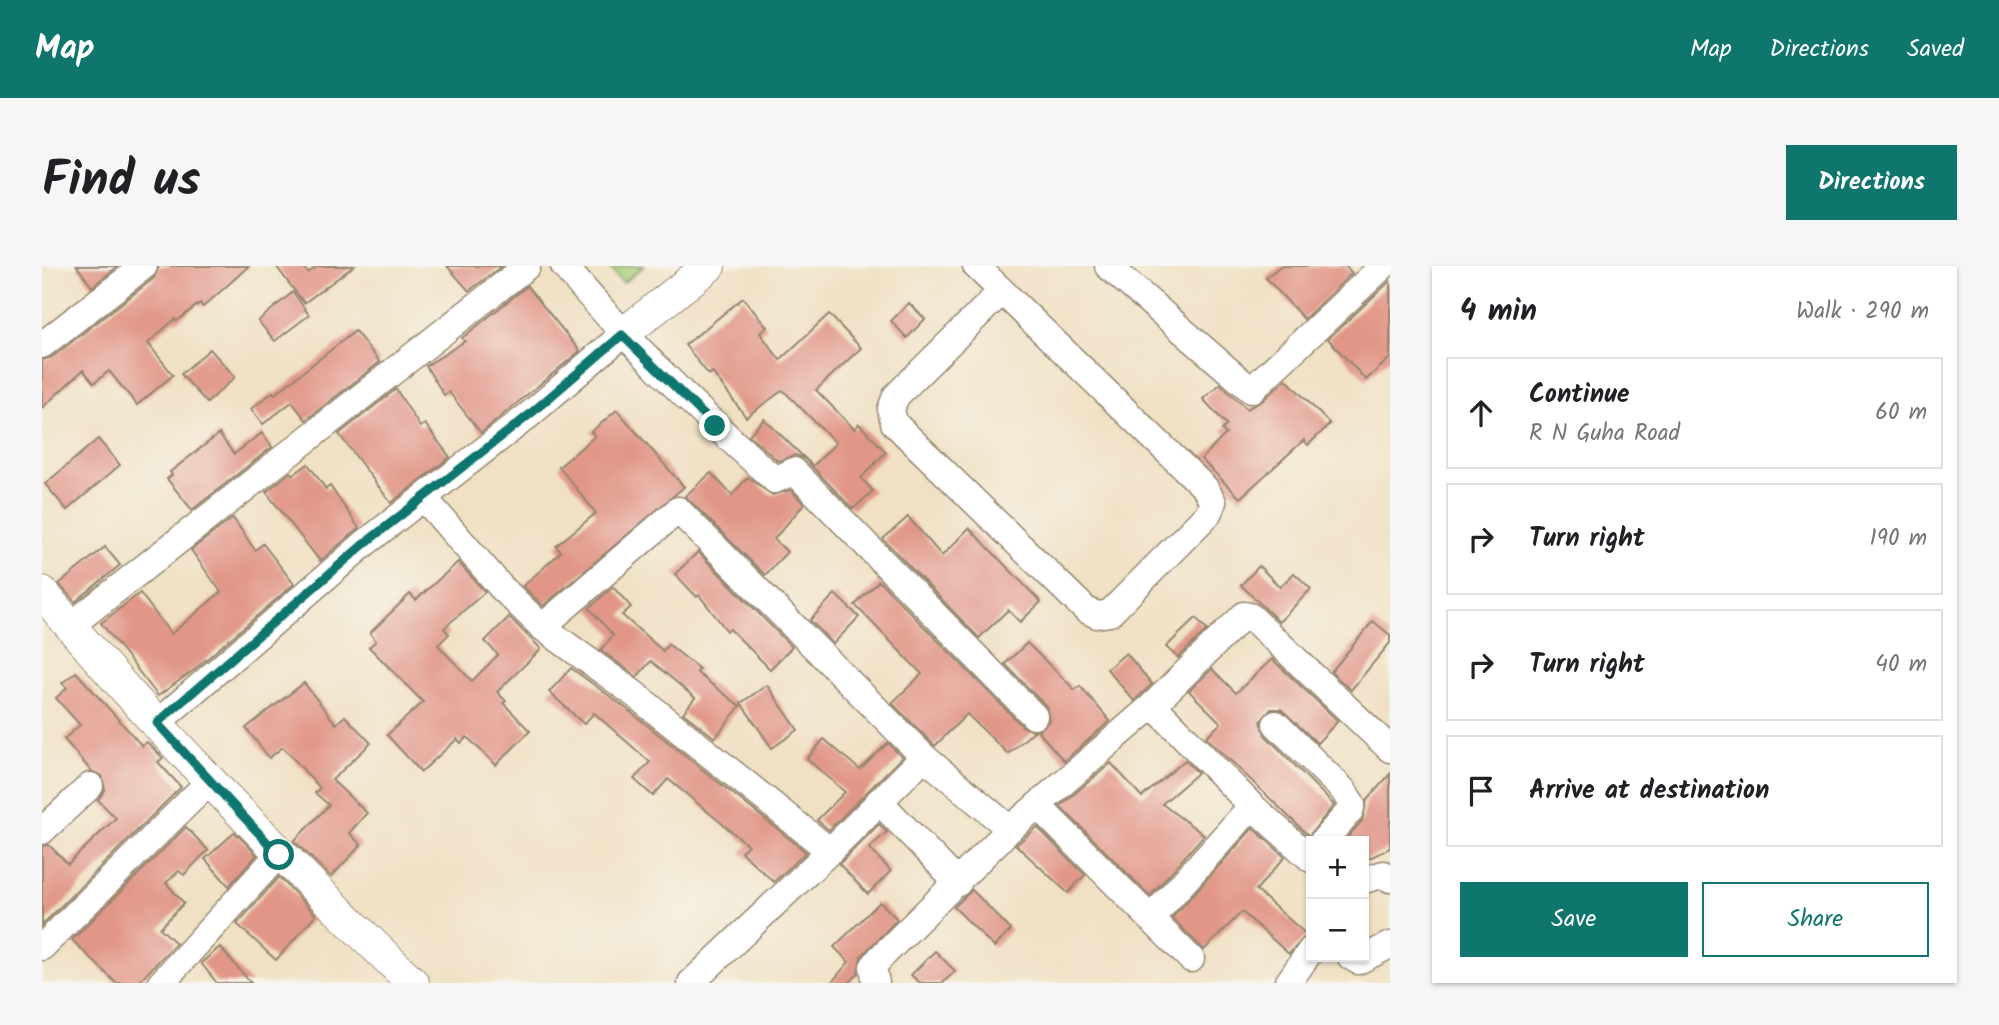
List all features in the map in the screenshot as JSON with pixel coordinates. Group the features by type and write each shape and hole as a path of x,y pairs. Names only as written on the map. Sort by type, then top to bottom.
{"street":[{"path":"42,345 144,266"},
{"path":"70,626 527,266"},
{"path":"564,266 622,335 775,480 794,471 1034,716"},
{"path":"157,723 364,544 529,415 622,335 709,266"},
{"path":"976,266 1002,291 1205,488 1213,502 1208,514 1110,613 1097,615 1087,610 894,424 891,409 896,396 1002,291"},
{"path":"1108,266 1251,390 1383,266"},
{"path":"424,498 500,586 542,627 633,693 830,850"},
{"path":"542,627 678,510 924,757 1010,829"},
{"path":"42,592 157,723 279,855 414,983"},
{"path":"876,983 873,967 880,958 1010,829 1153,705 1244,615 1250,616 1390,749"},
{"path":"1153,705 1252,806 1306,848"},
{"path":"1276,724 1343,790 1352,804 1350,811 1328,836"},
{"path":"691,983 924,757"},
{"path":"42,947 210,781"},
{"path":"42,831 90,786"},
{"path":"879,801 958,883"},
{"path":"1038,806 1191,958"},
{"path":"1152,917 1252,806"},
{"path":"162,983 279,855"},
{"path":"1369,955 1390,944"},
{"path":"1288,983 1306,957"}],"green space":[{"path":"609,266 644,266 623,283"}],"building":[{"path":"77,266 118,266 92,287"},
{"path":"159,266 249,266 203,307 200,303 177,321 175,319 148,343 173,375 137,405 109,371 94,383 83,370 42,408 42,360 52,357 154,278"},
{"path":"276,266 302,266 308,273 318,266 354,266 304,303"},
{"path":"447,266 502,266 469,291"},
{"path":"1280,266 1345,266 1352,273 1304,319 1266,278"},
{"path":"1390,281 1390,358 1366,380 1328,339"},
{"path":"527,286 580,351 481,433 449,392 444,395 426,366 465,341 462,338"},
{"path":"293,292 309,315 275,341 258,321"},
{"path":"743,298 767,327 760,333 780,360 829,314 861,348 816,390 854,429 859,424 886,452 861,478 873,491 853,509 805,459 796,455 778,461 749,435 764,419 813,466 836,443 783,390 746,417 712,372 709,375 685,345"},
{"path":"909,303 925,319 907,338 891,321"},
{"path":"355,331 380,362 306,420 292,402 263,424 251,409 273,392 275,394"},
{"path":"210,349 235,377 207,403 181,374"},
{"path":"1286,379 1330,424 1308,445 1304,440 1240,498 1201,459 1226,434 1222,430 1227,425 1203,399 1220,384 1247,409 1262,401"},
{"path":"396,389 420,427 425,424 450,457 391,503 339,434"},
{"path":"617,410 684,487 543,606 523,586 561,552 556,546 596,513 559,467 595,436 591,432"},
{"path":"262,433 272,447 192,510 167,479 172,475 170,472 219,434 234,454"},
{"path":"98,439 120,465 67,510 45,484"},
{"path":"308,464 326,489 330,486 359,528 320,561 266,492 291,472 293,475"},
{"path":"711,473 732,495 748,477 772,495 791,490 804,504 774,539 787,552 765,575 685,496"},
{"path":"908,517 942,556 969,528 1041,602 1020,622 1008,610 979,638 883,539"},
{"path":"233,518 255,550 263,544 294,584 194,670 158,696 101,623 140,593 171,634 221,592 191,550"},
{"path":"105,547 120,565 75,602 59,584"},
{"path":"698,552 792,647 770,669 730,629 727,631 699,595 697,597 675,574"},
{"path":"458,562 485,592 444,628 449,634 438,645 472,681 498,655 485,641 509,617 541,649 497,692 506,701 503,703 530,731 496,765 467,737 461,743 457,739 421,772 387,735 423,702 369,647 376,641 370,633 410,594 416,600"},
{"path":"1259,566 1280,587 1294,573 1311,589 1279,622 1241,585"},
{"path":"879,581 1023,727 1034,731 1008,754 967,714 935,746 892,703 922,674 855,605"},
{"path":"613,587 631,607 622,615 663,651 668,644 699,669 697,673 740,706 715,738 683,713 695,698 651,661 637,677 601,650 613,635 589,608"},
{"path":"835,594 859,617 833,644 810,620"},
{"path":"1196,618 1207,630 1178,658 1166,647"},
{"path":"1373,621 1390,635 1390,643 1351,690 1331,672"},
{"path":"1027,643 1075,690 1080,686 1110,721 1064,761 1038,731 1049,721 1046,706 1005,664"},
{"path":"1126,653 1152,684 1134,701 1107,669"},
{"path":"1272,659 1338,721 1317,743 1281,709 1271,709 1261,721 1265,735 1334,805 1309,836 1206,737 1221,723 1189,691 1212,669 1236,693"},
{"path":"571,668 623,706 806,852 774,882 741,852 748,845 668,779 653,796 634,779 650,762 594,713 584,724 549,692"},
{"path":"76,672 142,746 147,742 163,758 158,762 181,787 42,925 42,846 49,845 68,864 116,818 98,800 105,790 102,776 91,771 64,739 80,725 56,698 67,688 62,683"},
{"path":"304,683 336,724 345,716 371,743 332,780 367,813 349,833 361,845 331,877 294,841 329,805 315,793 320,788 283,747 269,758 246,728"},
{"path":"767,685 798,730 772,748 741,703"},
{"path":"824,739 860,770 888,743 902,757 829,830 817,820 845,792 807,759"},
{"path":"1185,760 1198,773 1162,804 1204,835 1150,896 1060,806 1111,763 1142,797"},
{"path":"1390,774 1390,848 1369,858 1369,836 1348,836 1362,821 1367,800"},
{"path":"879,824 887,832 869,848 891,871 868,894 839,864"},
{"path":"186,827 208,850 184,875 179,871 166,883 184,903 160,928 176,943 138,983 116,983 72,940"},
{"path":"1037,827 1085,875 1068,893 1016,845"},
{"path":"1253,828 1285,857 1256,890 1306,936 1289,954 1242,912 1204,950 1172,918"},
{"path":"235,832 257,855 229,886 205,859"},
{"path":"279,877 316,915 276,960 237,924"},
{"path":"972,890 1011,930 994,947 954,907"},
{"path":"880,902 897,919 861,957 858,974 849,983 831,983 849,962 834,947"},
{"path":"220,947 251,983 217,983 201,963"},
{"path":"935,951 955,971 943,983 920,983 911,975"}],"route":[{"path":"279,855 157,723 364,544 529,415 622,335 715,426"}]}
